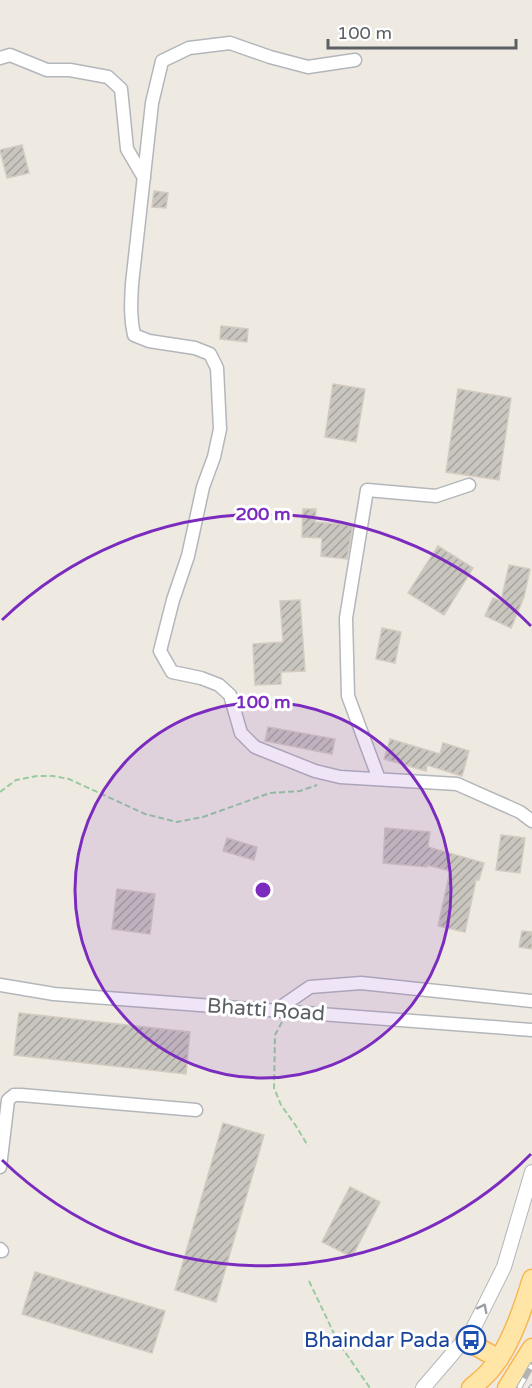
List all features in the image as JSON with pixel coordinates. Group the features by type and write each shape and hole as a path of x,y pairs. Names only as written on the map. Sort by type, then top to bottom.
{"main road":[{"path":"471,1388 491,1370 499,1359 525,1303 532,1279"},
{"path":"465,1340 499,1359"},
{"path":"507,1388 532,1348"}],"street":[{"path":"355,60 308,67 230,43 189,48 162,61 152,103 132,284 130,309 134,335 149,341 195,348 210,354 217,368 220,429 214,457 203,487 188,556 172,600 160,651 172,672 201,678 219,685 230,695 241,733 255,747 315,771 340,777 457,784 520,812 532,821"},
{"path":"0,58 10,55 47,69 70,70 108,77 121,88 127,148 144,178"},
{"path":"379,779 348,696 346,618 367,490 436,496 469,485"},
{"path":"281,1012 310,987 360,983 532,1001"},
{"name":"Bhatti Road","path":"0,985 54,994 532,1030"},
{"path":"0,1160 8,1100 14,1095 196,1110"},
{"path":"423,1388 472,1331 504,1267 532,1172"}],"path":[{"path":"0,792 16,780 53,776 69,779 145,814 177,822 203,817 270,793 300,791 319,784 331,775"},
{"path":"281,1012 276,1035 273,1088 281,1105 308,1146"},
{"path":"309,1281 338,1342 370,1388"}],"building":[{"path":"22,145 29,173 7,178 0,150"},
{"path":"154,191 168,193 166,208 152,207"},
{"path":"221,326 248,329 247,342 220,339"},
{"path":"333,384 365,389 356,442 325,437"},
{"path":"458,389 511,398 499,480 446,472"},
{"path":"303,509 316,509 315,522 353,525 347,559 321,556 322,538 302,537"},
{"path":"438,546 473,568 444,615 408,593"},
{"path":"509,565 530,569 524,597 511,628 485,616 493,598 501,601"},
{"path":"300,600 305,671 281,672 281,684 255,685 253,644 283,642 280,601"},
{"path":"382,628 401,632 395,663 376,659"},
{"path":"268,727 335,739 332,754 265,741"},
{"path":"390,739 440,754 443,743 469,751 462,776 427,765 426,771 384,759"},
{"path":"385,828 430,832 428,847 484,863 479,880 476,880 465,932 438,926 450,871 427,865 427,867 383,863"},
{"path":"501,835 525,838 520,873 496,870"},
{"path":"227,838 257,847 254,860 223,851"},
{"path":"117,889 155,894 150,934 112,929"},
{"path":"522,931 532,932 532,949 519,947"},
{"path":"19,1013 190,1032 186,1074 14,1055"},
{"path":"223,1123 264,1135 216,1302 175,1290"},
{"path":"350,1187 380,1202 352,1257 322,1242"},
{"path":"35,1272 165,1311 152,1353 22,1314"}],"railway":[{"path":"519,1388 532,1365"}],"place":[{"name":"Bhaindar Pada","path":"471,1340"}]}
